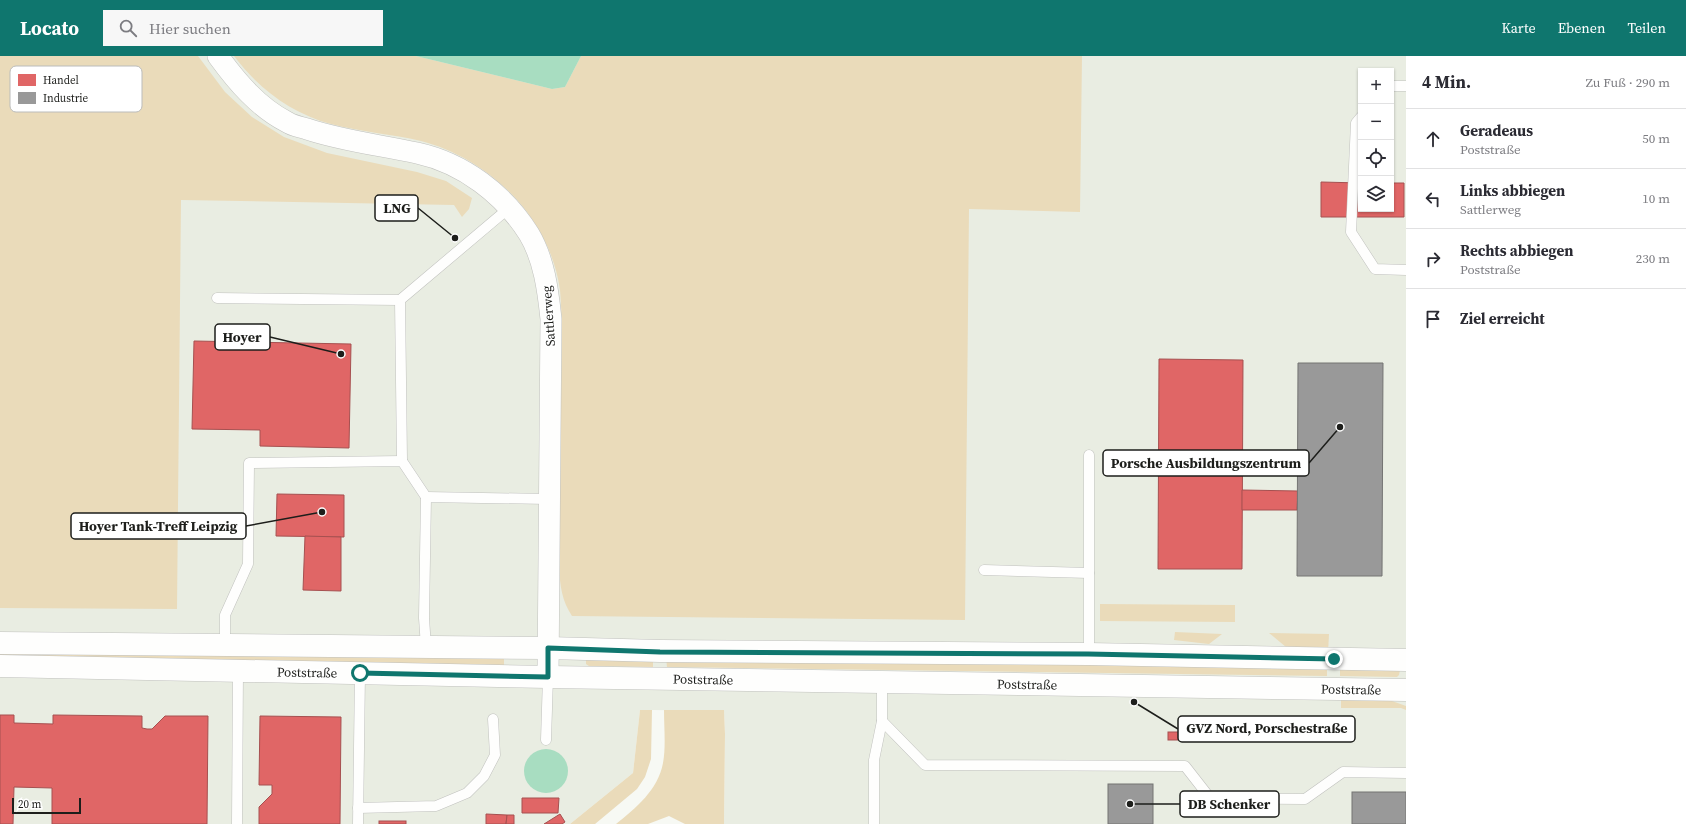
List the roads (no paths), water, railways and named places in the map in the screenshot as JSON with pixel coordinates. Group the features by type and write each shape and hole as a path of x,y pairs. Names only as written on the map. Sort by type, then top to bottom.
{"street":[{"name":"Sattlerweg","path":"218,56 238,82 260,105 288,123 325,135 419,154 456,165 482,182 509,208 529,235 548,287 550,319 548,677"},
{"name":"Poststraße","path":"0,643 548,648 660,652 1088,654 1406,660"},
{"name":"Poststraße","path":"0,666 548,677 1406,690"}],"lane":[{"path":"1394,86 1406,86"},
{"path":"1358,121 1356,123 1352,232 1375,269 1406,270"},
{"path":"217,298 400,300 509,208"},
{"path":"400,300 402,461 426,497 424,618 426,647"},
{"path":"1088,455 1088,654"},
{"path":"225,645 225,615 248,564 249,463 402,461"},
{"path":"426,497 548,499"},
{"path":"984,570 1089,573"},
{"path":"237,824 238,670"},
{"path":"358,824 360,673"},
{"path":"546,740 548,677"},
{"path":"874,823 874,760 882,721 882,682"},
{"path":"358,808 436,806 468,792 484,776 495,755 493,719"},
{"path":"882,721 925,765 1185,766 1210,798 1305,799 1343,772 1406,773"}],"place":[{"name":"LNG","path":"455,238"},
{"name":"Hoyer","path":"341,354"},
{"name":"Porsche Ausbildungszentrum","path":"1340,427"},
{"name":"Hoyer Tank-Treff Leipzig","path":"322,512"},
{"name":"GVZ Nord, Porschestraße","path":"1134,702"},
{"name":"DB Schenker","path":"1130,804"}]}
